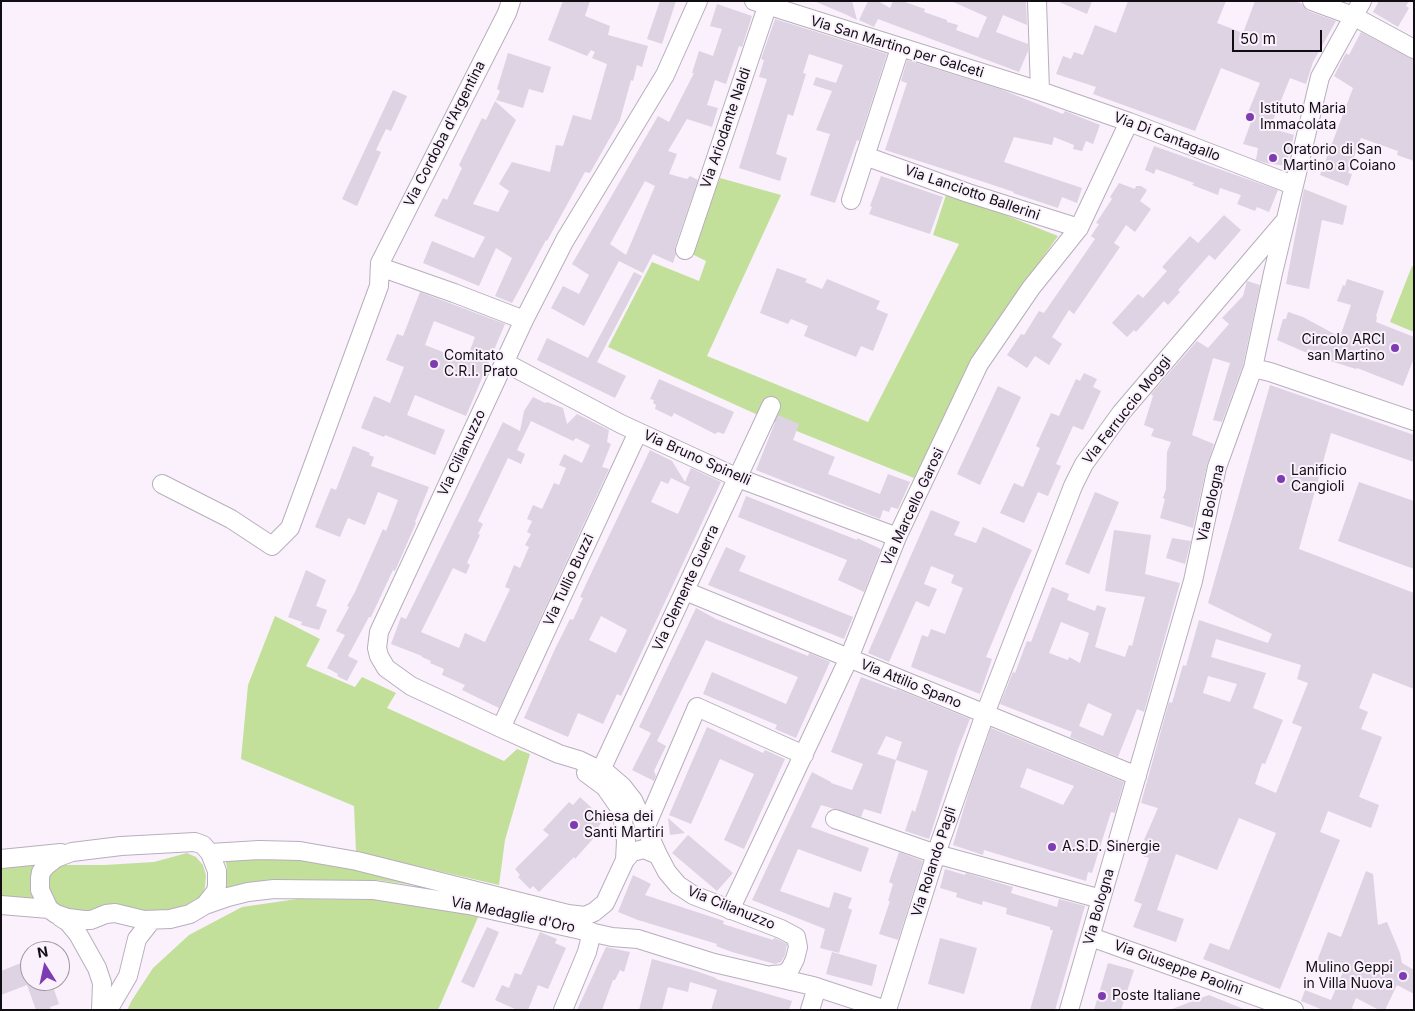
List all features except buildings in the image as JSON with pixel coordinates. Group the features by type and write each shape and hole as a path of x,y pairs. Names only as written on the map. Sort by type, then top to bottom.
{"street":[{"name":"Via Cordoba d'Argentina","path":"162,484 231,519 272,546 290,528 379,286 380,263 507,13 511,1"},
{"name":"Via Cilianuzzo","path":"665,75 688,1"},
{"name":"Via Cilianuzzo","path":"705,1 699,1 665,75 565,240 504,362 378,632 377,640 379,656 382,662 391,673 411,686 559,754 579,760 601,770 622,786 633,800 667,872 678,885 693,895 793,934 798,944 795,959"},
{"path":"1037,1 1040,91"},
{"path":"1312,1 1358,9 1414,49"},
{"name":"Via San Martino per Galceti","path":"764,3 900,48 1040,91"},
{"name":"Via Ariodante Naldi","path":"685,250 764,3"},
{"name":"Via Bologna","path":"1069,1010 1194,581 1217,467 1253,368 1272,274 1320,77 1358,9"},
{"path":"851,200 900,48"},
{"name":"Via Di Cantagallo","path":"1040,91 1129,122 1293,185"},
{"name":"Via Marcello Garosi","path":"730,910 804,755 848,658 897,537 979,364 1031,288 1079,228 1129,122"},
{"name":"Via Lanciotto Ballerini","path":"865,156 968,193 1079,228"},
{"name":"Via Ferruccio Moggi","path":"985,714 1073,486 1084,464 1121,413 1286,220"},
{"path":"1246,265 1263,266 1272,274"},
{"path":"380,267 454,292 524,320"},
{"name":"Via Bruno Spinelli","path":"504,362 621,424 738,478 897,537"},
{"path":"1253,368 1270,372 1414,421"},
{"name":"Via Clemente Guerra","path":"601,770 771,406"},
{"name":"Via Tullio Buzzi","path":"501,728 638,432"},
{"name":"Via Attilio Spano","path":"685,591 1137,776"},
{"path":"646,826 697,707 804,755"},
{"name":"Via Rolando Pagli","path":"886,1010 899,975 936,854 985,714"},
{"name":"Via Cilianuzzo","path":"559,754 596,780 612,795 623,820 626,840 625,860"},
{"path":"835,819 936,854 1101,900"},
{"path":"1,859 121,846 195,842 203,845 210,853 217,871 218,885 212,897 205,905"},
{"path":"563,1010 587,952 591,923 605,902 625,860 632,852 640,849 648,850 658,855"},
{"name":"Via Medaglie d'Oro","path":"210,853 259,850 300,851 357,861 568,914 584,916 612,937 638,939 714,962 815,987 886,1010"},
{"path":"72,852 56,858 46,866 41,872 40,890 52,911 68,922 78,934 97,968 102,983 100,1010"},
{"name":"Via Medaglie d'Oro","path":"1,905 52,911 68,918 84,920 91,920 106,914 115,913 151,921 180,917 190,914 205,905 248,892 274,889 374,890 591,923"},
{"path":"605,902 603,917 606,925 638,939"},
{"path":"108,1010 128,976 137,939 151,921"},
{"name":"Via Giuseppe Paolini","path":"1091,937 1294,1010"},
{"path":"772,976 787,973 795,959"},
{"path":"795,959 795,968 799,977 815,987 810,1010"},
{"path":"857,1000 873,997 888,987 899,975"}],"green space":[{"path":"720,178 781,195 707,356 868,422 959,244 933,235 947,192 1058,236 976,352 914,478 769,420 608,347 652,262 699,281 706,261 690,253"},
{"path":"1412,266 1414,267 1414,332 1390,322"},
{"path":"275,616 320,639 306,666 355,687 362,677 396,693 387,708 504,761 517,749 530,754 505,840 499,885 356,852 354,806 241,759 248,685"},
{"path":"187,853 196,857 203,865 206,875 205,887 201,899 173,913 77,916 51,903 46,876 60,865 154,862"},
{"path":"241,856 325,861 413,882 412,885 377,880 294,880 225,888 227,868 225,858"},
{"path":"38,861 36,900 1,898 1,865"},
{"path":"297,899 390,900 479,915 438,1010 127,1010 153,968 189,935 242,907"}],"place":[{"name":"Istituto Maria Immacolata","path":"1250,117"},
{"name":"Oratorio di San Martino a Coiano","path":"1273,158"},
{"name":"Circolo ARCI san Martino","path":"1395,348"},
{"name":"Comitato C.R.I. Prato","path":"434,364"},
{"name":"Lanificio Cangioli","path":"1281,479"},
{"name":"Chiesa dei Santi Martiri","path":"574,825"},
{"name":"A.S.D. Sinergie","path":"1052,847"},
{"name":"Mulino Geppi in Villa Nuova","path":"1403,976"},
{"name":"Poste Italiane","path":"1102,996"}]}
